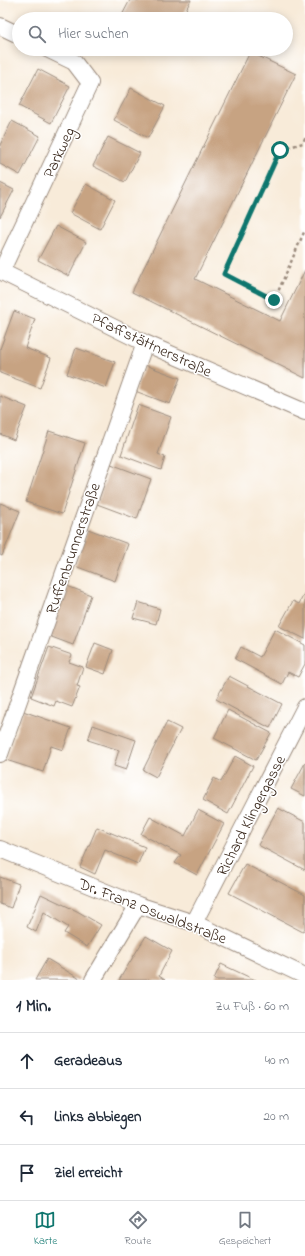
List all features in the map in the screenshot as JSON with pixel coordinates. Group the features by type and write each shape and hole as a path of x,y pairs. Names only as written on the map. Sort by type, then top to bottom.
{"street":[{"path":"0,26 12,32"},
{"name":"Parkweg","path":"0,272 90,83 74,62 62,56"},
{"name":"Pfaffstättnerstraße","path":"0,272 145,342 305,412"},
{"name":"Ruffenbrunnerstraße","path":"0,754 145,342"},
{"name":"Richard Klingergasse","path":"194,923 305,707"},
{"name":"Dr. Franz Oswaldstraße","path":"0,849 138,905 194,923 305,976"},
{"path":"93,980 138,905"}],"path":[{"path":"305,138 304,144 280,150 224,274 274,300 305,230"}],"building":[{"path":"130,0 191,0 185,12 124,12"},
{"path":"248,56 258,56 296,74 195,279 280,321 305,270 305,378 132,292"},
{"path":"38,69 70,86 51,123 19,106"},
{"path":"131,88 165,106 148,138 114,120"},
{"path":"12,121 40,136 20,175 0,164 0,145"},
{"path":"108,137 140,153 125,182 93,166"},
{"path":"0,183 14,190 0,217"},
{"path":"86,184 115,200 100,229 70,213"},
{"path":"56,226 86,242 69,276 38,260"},
{"path":"14,311 35,319 25,348 51,358 40,388 0,373 0,349"},
{"path":"76,348 115,362 106,388 67,374"},
{"path":"145,365 180,378 170,404 135,391"},
{"path":"0,396 27,407 14,440 0,434"},
{"path":"138,405 171,417 158,454 165,457 161,470 121,455"},
{"path":"49,431 85,443 62,514 26,502"},
{"path":"111,464 151,479 137,519 97,504"},
{"path":"0,503 20,511 2,556 0,555"},
{"path":"88,529 128,544 115,581 75,566"},
{"path":"67,586 91,595 73,645 49,636"},
{"path":"305,592 305,639 279,626 293,601 299,604"},
{"path":"138,602 160,609 156,624 133,618"},
{"path":"275,629 305,645 305,664 298,677 288,672 282,684 235,659 241,647 260,657"},
{"path":"95,643 113,650 105,674 86,667"},
{"path":"49,647 72,655 69,662 83,667 77,686 80,687 72,707 56,701 54,706 31,697"},
{"path":"229,676 282,704 270,728 216,699"},
{"path":"228,710 271,733 256,760 214,738"},
{"path":"23,711 71,728 63,750 51,746 43,772 6,760"},
{"path":"167,722 181,729 156,777 143,770"},
{"path":"93,725 136,740 126,770 114,766 119,750 88,740"},
{"path":"235,756 253,766 228,814 203,800 214,778 221,782"},
{"path":"305,763 305,796 291,789"},
{"path":"278,808 305,822 305,870 258,845"},
{"path":"198,810 224,824 197,875 175,863 181,855 141,834 150,817 185,836"},
{"path":"97,827 145,847 138,864 105,850 95,874 80,867"},
{"path":"245,864 305,895 305,928 303,932 229,893"},
{"path":"0,877 19,884 11,908 0,904"},
{"path":"41,894 77,911 101,925 87,947 64,933 68,927 44,912 36,932 27,927"},
{"path":"146,936 172,951 159,976 165,980 119,980"},
{"path":"47,959 80,979 35,980"},
{"path":"221,964 256,980 215,980 214,979"}],"route":[{"path":"274,300 224,274 280,150"}]}
